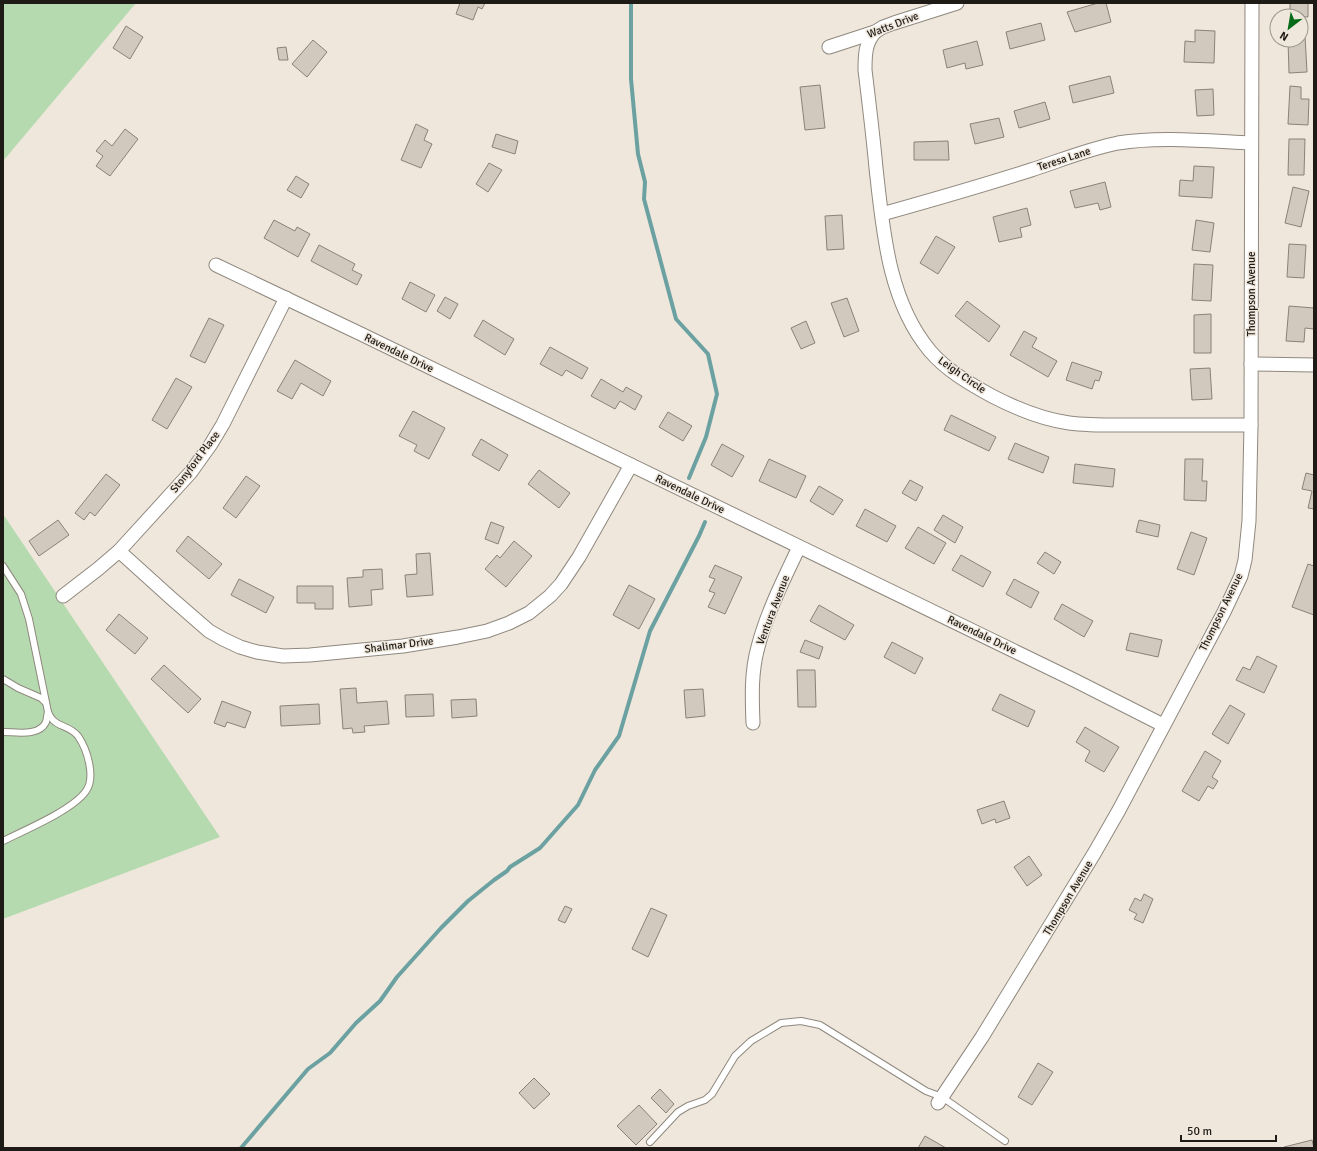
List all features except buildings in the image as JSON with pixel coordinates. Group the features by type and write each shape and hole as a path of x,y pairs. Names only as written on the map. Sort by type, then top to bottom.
{"street":[{"name":"Watts Drive","path":"829,47 875,32 894,23 957,3"},
{"name":"Thompson Avenue","path":"940,1100 986,1030 1096,852 1224,612 1241,576 1245,560 1249,522 1251,425 1252,3"},
{"name":"Leigh Circle","path":"875,32 870,37 867,44 865,58 888,257 893,276 908,316 918,335 931,352 946,367 977,388 1011,406 1032,415 1050,420 1071,423 1122,425 1251,425"},
{"name":"Teresa Lane","path":"882,214 958,193 1093,149 1118,143 1144,140 1184,140 1251,143"},
{"name":"Ravendale Drive","path":"216,265 1074,680 1163,725"},
{"name":"Stonyford Place","path":"63,596 98,570 119,551 190,472 211,444 223,424 286,298"},
{"path":"1251,364 1314,365"},
{"name":"Shalimar Drive","path":"119,551 209,630 223,640 257,652 283,656 310,655 403,646 458,637 487,631 509,624 530,613 550,596 561,584 579,558 631,465"},
{"name":"Ventura Avenue","path":"753,723 752,685 758,647 767,619 799,547"}],"lane":[{"path":"3,566 21,594 29,619 48,712 53,721 68,727 78,736 87,752 90,764 90,783 86,791 74,803 52,817 3,840"},
{"path":"3,679 40,698 46,703"},
{"path":"3,732 29,733 40,729 46,723 48,712"},
{"path":"650,1142 678,1112 688,1106 705,1100 712,1094 735,1056 751,1041 781,1023 801,1021 820,1025 1005,1141"}],"green space":[{"path":"3,3 136,3 3,161"},
{"path":"3,514 220,837 3,919"}],"waterway":[{"path":"631,3 631,79 638,154 645,182 644,199 676,319 708,354 717,394 706,437 689,478"},
{"path":"241,1148 308,1069 330,1053 356,1023 380,1001 397,977 441,928 468,901 507,871 510,867 540,848 578,805 595,770 619,736 650,631 705,522"}]}
